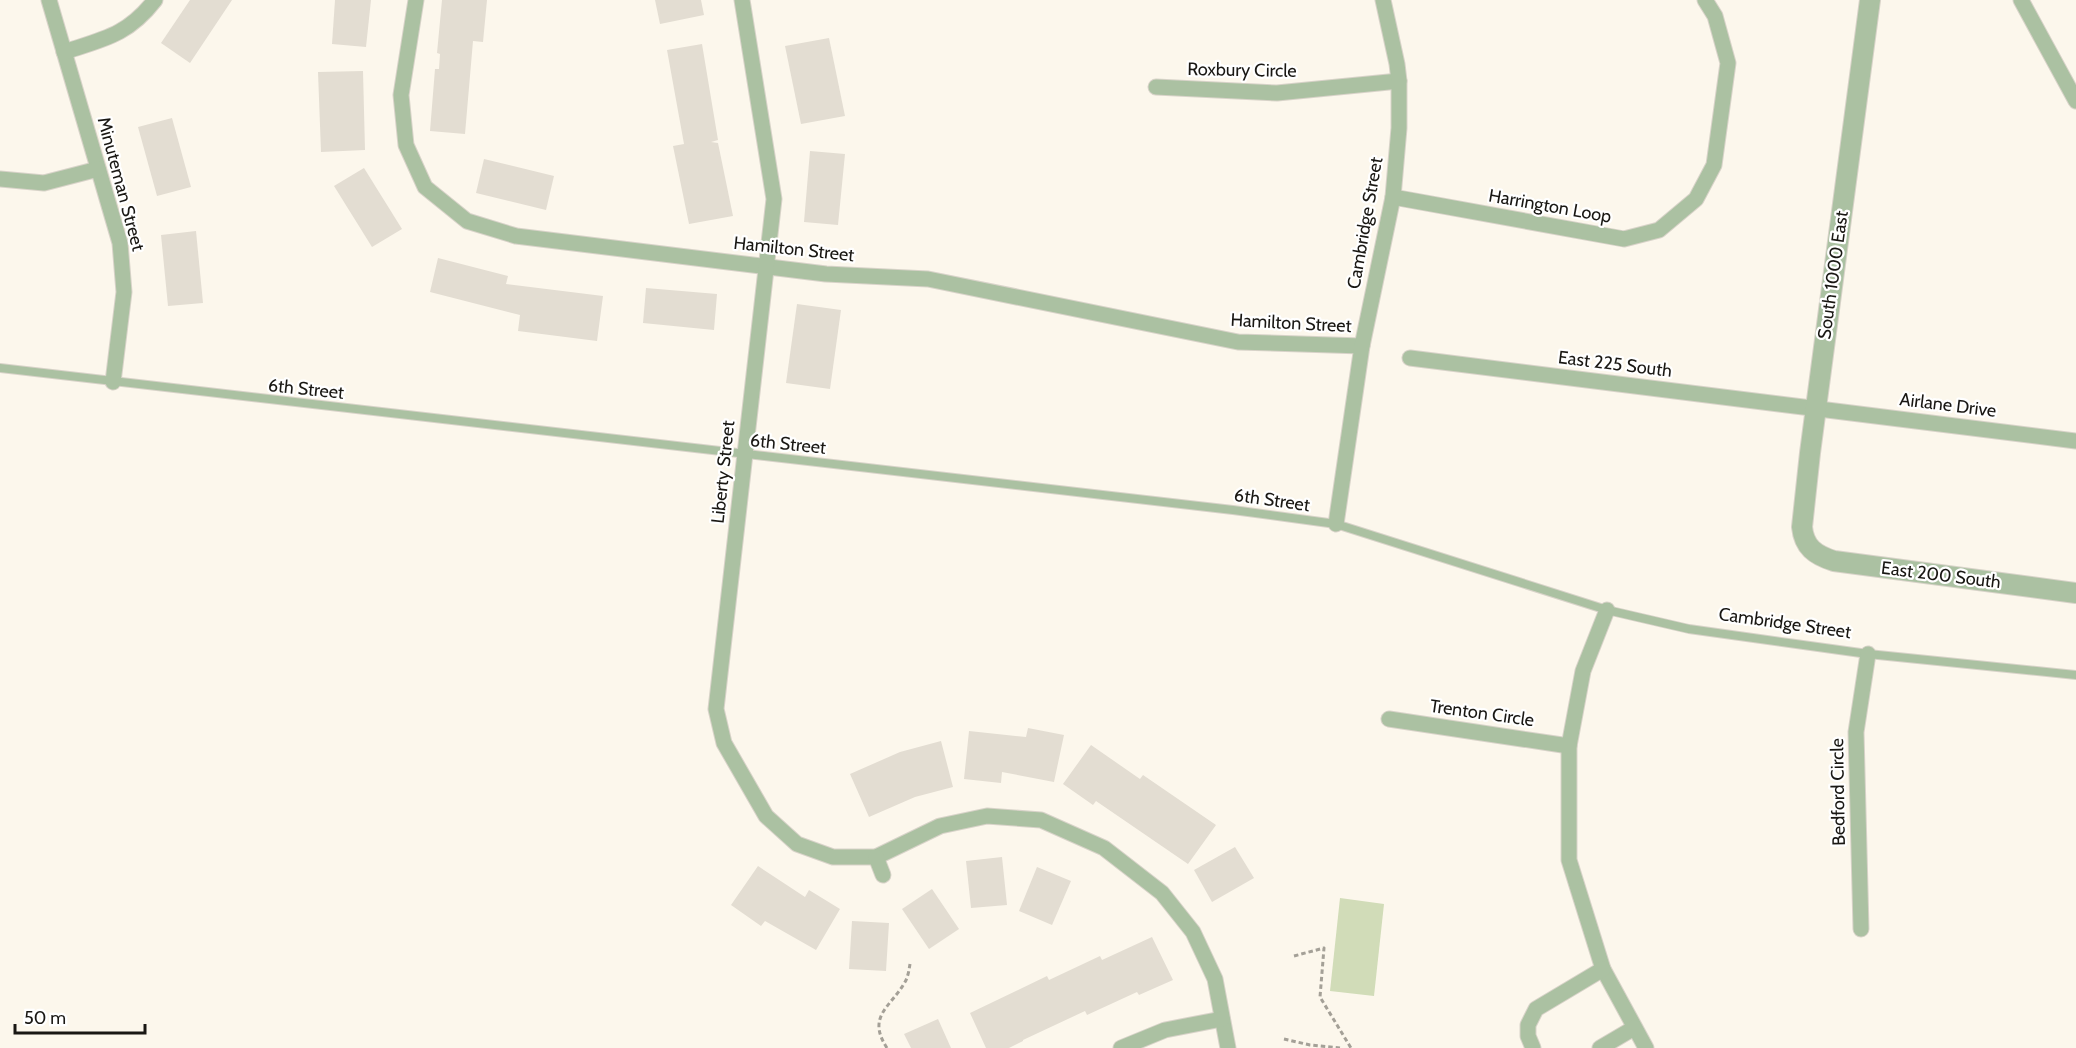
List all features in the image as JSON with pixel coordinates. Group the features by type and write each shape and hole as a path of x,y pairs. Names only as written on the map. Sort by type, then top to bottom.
{"street":[{"name":"Minuteman Street","path":"49,0 120,243 124,292 113,382"},
{"path":"64,52 117,35 141,18 155,0"},
{"name":"Hamilton Street","path":"416,0 401,95 406,145 426,187 467,221 516,237 826,274 928,279 1238,342 1362,346"},
{"name":"Liberty Street","path":"742,0 774,199 716,709 724,743 766,816 797,844 833,857 876,857 940,826 987,816 1041,820 1104,848 1162,893 1193,932 1215,979 1228,1048"},
{"name":"Cambridge Street","path":"1336,524 1362,346 1393,197 1399,128 1399,81 1383,0"},
{"name":"Harrington Loop","path":"1393,197 1624,239 1659,230 1696,199 1714,165 1728,63 1716,16 1705,0"},
{"name":"South 1000 East","path":"1809,548 1803,539 1802,526 1870,0"},
{"path":"2021,0 2076,101"},
{"name":"Roxbury Circle","path":"1156,87 1277,93 1399,81"},
{"path":"0,179 44,183 98,170"},
{"name":"East 225 South","path":"1410,358 1816,408"},
{"name":"Airlane Drive","path":"1816,408 2076,441"},
{"name":"East 200 South","path":"1809,548 1818,556 1834,561 2076,593"},
{"path":"1607,610 1583,671 1569,746 1569,860 1603,969 1646,1048"},
{"name":"Bedford Circle","path":"1861,929 1856,732 1868,654"},
{"name":"Trenton Circle","path":"1389,719 1569,746"},
{"path":"876,857 883,875"},
{"path":"1533,1048 1528,1036 1528,1024 1536,1010 1603,969"},
{"path":"1121,1048 1165,1030 1222,1019"},
{"path":"1600,1048 1634,1028"}],"lane":[{"name":"6th Street","path":"0,368 1233,510 1336,524 1495,574"},
{"name":"Cambridge Street","path":"1495,574 1607,610 1689,629 1868,654 2076,675"}],"path":[{"path":"1294,956 1324,948 1320,997 1351,1048"},
{"path":"887,1048 882,1040 878,1022 885,1007 906,981 910,964"},
{"path":"1284,1039 1340,1048"}],"green space":[{"path":"1340,898 1384,904 1374,996 1330,991"}],"building":[{"path":"190,0 232,0 190,63 161,43"},
{"path":"335,0 371,0 366,47 332,44"},
{"path":"442,0 487,0 483,42 473,41 465,134 430,131 435,69 439,69 440,54 437,53"},
{"path":"655,0 701,0 704,15 660,24"},
{"path":"829,38 845,116 801,124 785,46"},
{"path":"702,44 718,140 711,142 718,143 733,216 689,224 673,146 684,144 667,50"},
{"path":"363,71 365,150 321,152 318,72"},
{"path":"172,118 191,187 157,196 138,127"},
{"path":"810,151 845,154 838,225 804,222"},
{"path":"484,159 554,176 546,210 476,193"},
{"path":"364,168 402,229 372,247 334,186"},
{"path":"196,231 203,303 168,306 161,235"},
{"path":"438,258 508,276 506,284 603,296 597,341 518,331 520,315 430,292"},
{"path":"646,288 717,294 714,330 643,323"},
{"path":"797,304 841,310 830,389 786,383"},
{"path":"1028,728 1064,735 1054,782 1002,772 1001,783 964,779 969,731 1026,737"},
{"path":"941,741 953,787 915,797 869,817 850,774 900,752"},
{"path":"1091,745 1140,779 1143,775 1216,825 1188,864 1096,801 1093,805 1063,784"},
{"path":"1235,847 1254,878 1212,902 1194,870"},
{"path":"1002,857 1007,905 971,908 966,861"},
{"path":"758,866 805,897 809,890 840,909 816,950 765,921 761,926 731,905"},
{"path":"1037,867 1071,881 1052,925 1019,911"},
{"path":"932,889 959,929 929,949 902,909"},
{"path":"852,921 889,923 886,971 849,969"},
{"path":"1152,937 1173,980 1139,995 1137,992 1087,1015 1085,1011 1009,1048 986,1048 970,1013 1047,976 1049,980 1100,956 1102,960"},
{"path":"938,1019 951,1048 911,1048 904,1034"}]}
